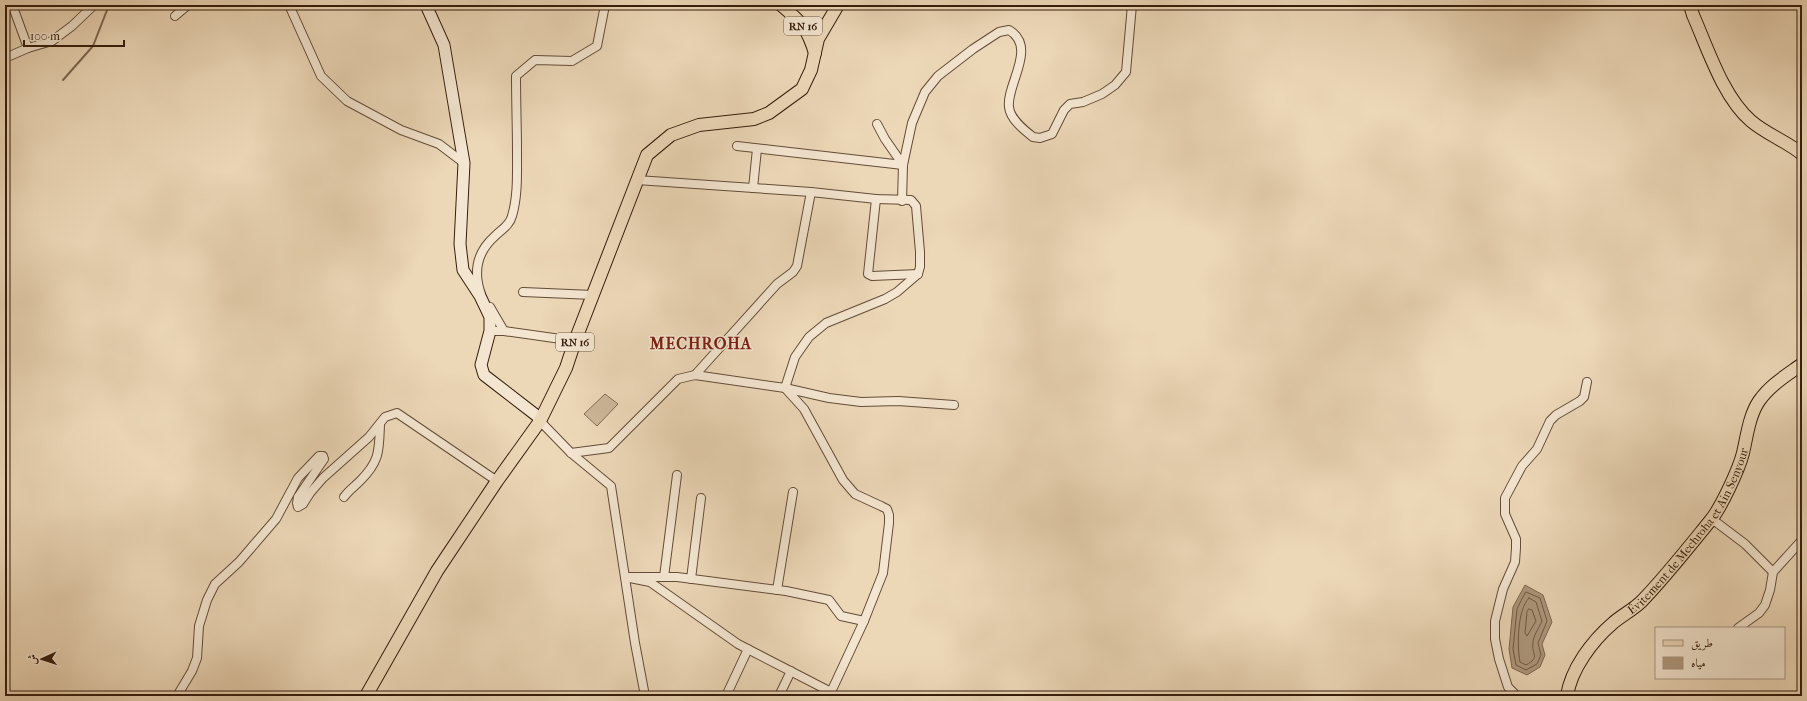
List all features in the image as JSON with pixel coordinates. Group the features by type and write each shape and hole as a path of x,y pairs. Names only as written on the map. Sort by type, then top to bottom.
{"main road":[{"path":"426,5 444,45 464,163 460,244 463,270 480,296 490,317 490,331 481,365 484,375 540,420"},
{"name":"RN 16","path":"781,5 801,22 809,34 815,54"},
{"name":"RN 16","path":"366,696 437,571 540,420 566,368 647,155 671,135 699,125 754,119 769,113 797,93 802,89 811,70 818,39 838,5"},
{"path":"1690,5 1730,98 1740,111 1753,122 1802,154"},
{"name":"Évitement de Mechroha et Ain Senyour","path":"1567,696 1568,687 1576,669 1598,637 1613,622 1640,603 1712,519 1736,474 1743,455 1752,414 1758,402 1770,387 1802,364"}],"street":[{"path":"5,58 28,48 52,41 72,26 94,5"},
{"path":"175,16 188,5"},
{"path":"289,5 322,76 347,101 401,130 439,144 464,163"},
{"path":"504,331 481,293 476,269 479,257 490,240 509,223 512,216 517,180 516,76 535,60 572,61 597,46 605,5"},
{"path":"902,201 903,165 912,123 925,92 938,76 973,48 999,32 1010,30 1019,40 1021,62 1009,99 1009,108 1013,118 1033,137 1040,138 1052,134 1064,110 1070,104 1083,102 1102,94 1115,85 1126,72 1132,5"},
{"path":"12,8 28,48"},
{"path":"878,124 885,139 903,165"},
{"path":"737,146 903,165"},
{"path":"753,188 757,149"},
{"path":"637,180 811,192 902,201 911,200 916,206 920,252 920,267 918,274 897,292 885,299 826,323 809,337 795,357 785,388"},
{"path":"695,375 777,284 793,272 796,266 811,192"},
{"path":"876,199 868,274 872,276 918,274"},
{"path":"523,292 593,295"},
{"path":"490,331 504,331 575,342"},
{"path":"572,453 609,448 678,379 695,375 785,388 836,399 954,405"},
{"path":"1517,696 1508,687 1495,639 1495,621 1503,589 1515,562 1516,548 1516,539 1505,514 1505,498 1522,466 1537,449 1550,421 1556,414 1580,401 1584,397 1587,382"},
{"path":"625,577 650,582 738,644 832,694 883,573 889,514 887,509 855,494 843,480 804,409 785,388"},
{"path":"177,696 192,671 197,658 199,626 207,600 215,584 239,562 272,524 298,478 319,456 323,456 324,459 298,497 298,507 304,504 310,493 323,478 369,437 385,416 397,413 497,481"},
{"path":"540,420 572,453 611,486 635,644 645,696"},
{"path":"344,497 349,490 358,484 371,470 379,451 380,424"},
{"path":"664,577 676,475"},
{"path":"777,590 793,492"},
{"path":"690,578 701,498"},
{"path":"1712,519 1746,544 1773,572"},
{"path":"1739,627 1759,613 1765,605 1773,572 1802,540"},
{"path":"625,577 690,578 777,590 830,600 841,616 864,621"},
{"path":"726,696 748,649"},
{"path":"780,696 791,671"}],"shaded area":[{"path":"605,394 618,404 597,426 584,414"}],"water":[{"path":"1525,585 1543,595 1552,622 1542,644 1545,655 1540,667 1527,675 1512,668 1509,649 1513,607"}],"waterway":[{"path":"63,80 93,46 109,5"}],"district":[{"name":"MECHROHA","path":"701,343"}]}
